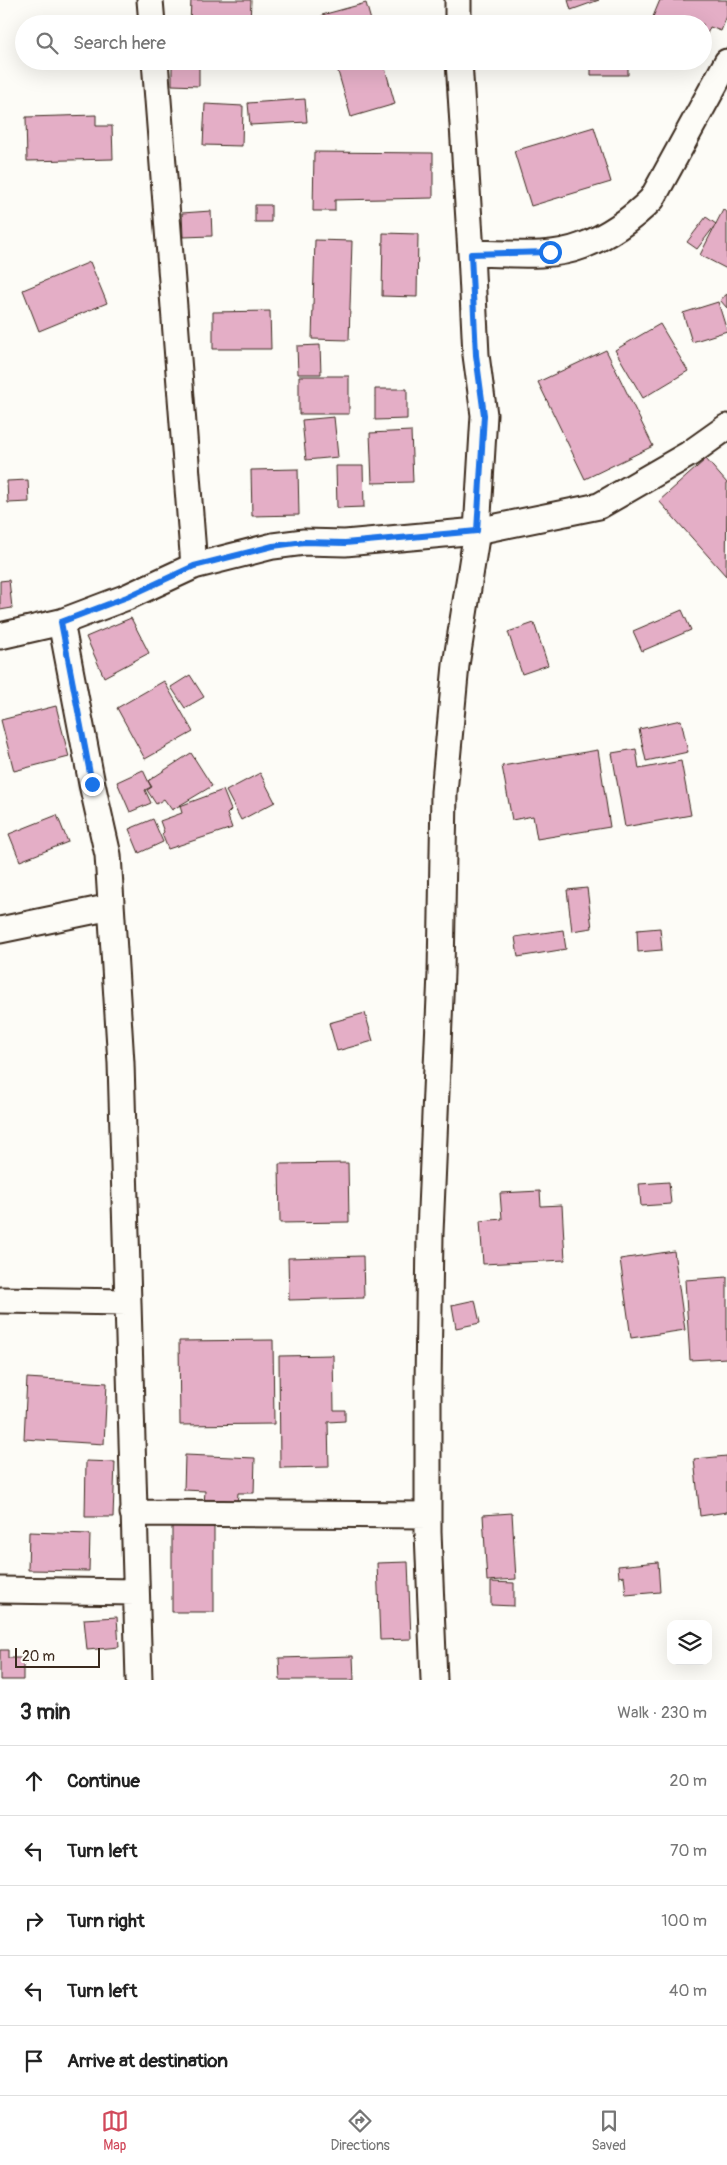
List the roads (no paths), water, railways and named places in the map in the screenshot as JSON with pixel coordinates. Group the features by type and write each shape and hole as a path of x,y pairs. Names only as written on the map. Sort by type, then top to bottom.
{"street":[{"path":"150,0 151,15"},
{"path":"458,0 458,15"},
{"path":"471,254 550,252 582,246 637,214 652,199 727,62"},
{"path":"156,70 194,566"},
{"path":"434,1680 428,1515 430,1233 441,973 444,792 456,666 477,531 484,415 476,355 460,70"},
{"path":"0,636 61,622 127,597 194,566 273,546 304,542 345,543 477,531 599,506 689,454 727,427"},
{"path":"61,622 92,784 108,855 112,907 121,1063 132,1513 139,1680"},
{"path":"0,930 112,907"},
{"path":"0,1300 127,1302"},
{"path":"132,1513 428,1515"},
{"path":"0,1590 135,1592"}]}
